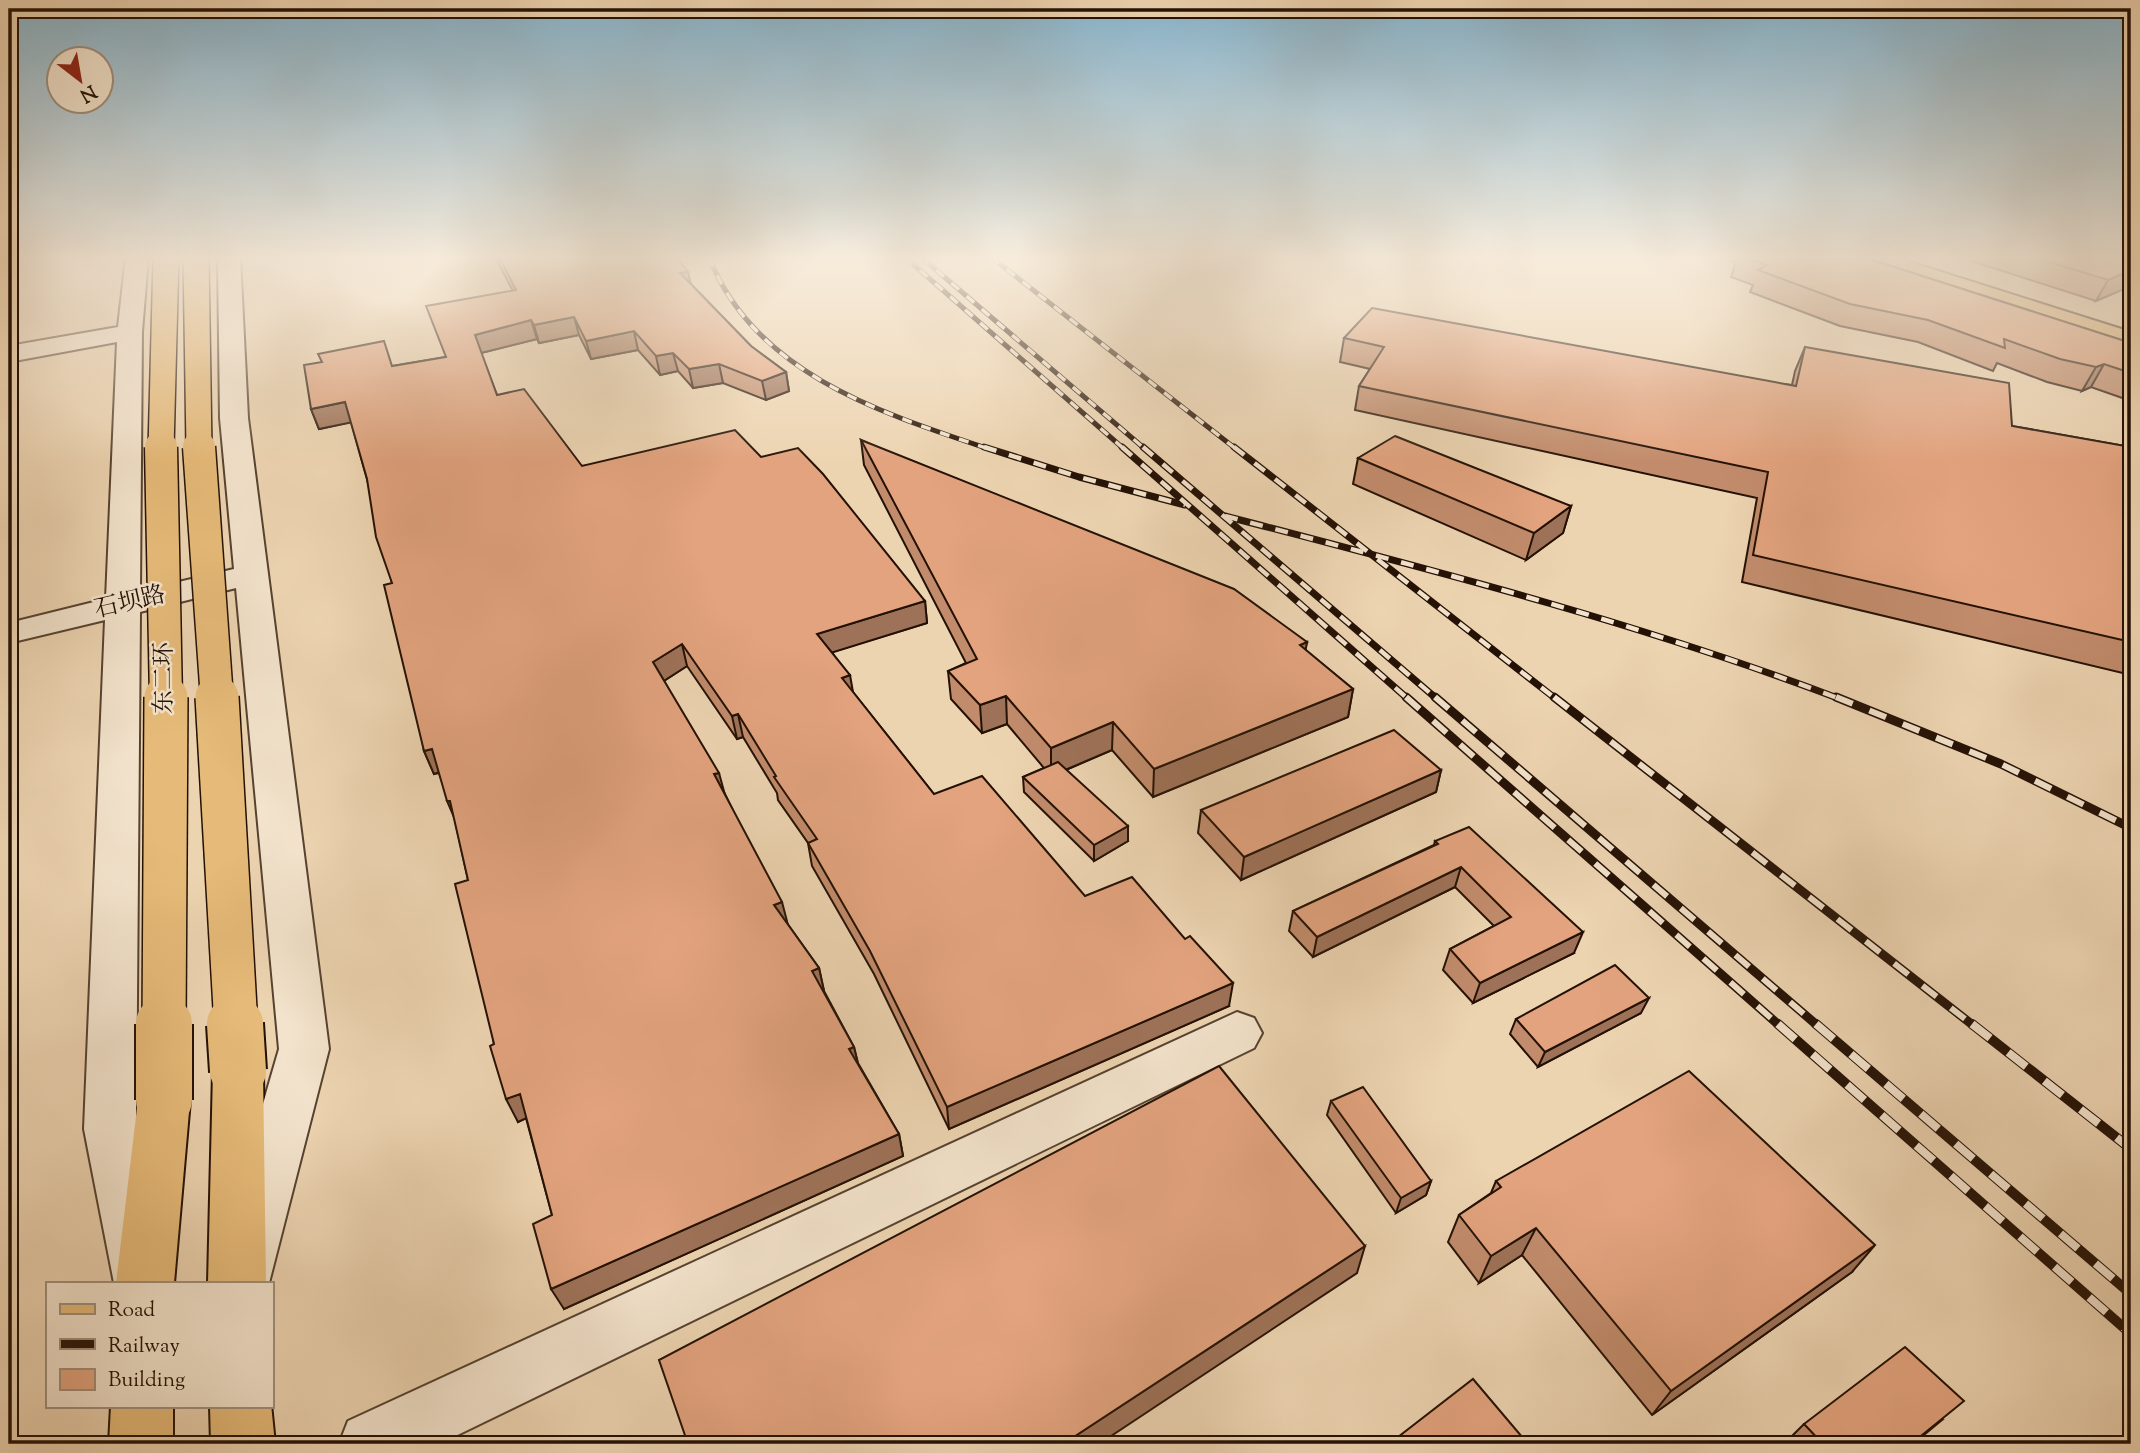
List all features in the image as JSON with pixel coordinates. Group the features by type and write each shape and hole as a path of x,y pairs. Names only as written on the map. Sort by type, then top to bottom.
{"main road":[{"name":"东二环","path":"144,1282 164,1100 166,670 161,457 164,325"},
{"name":"东二环","path":"197,325 198,431 222,773 238,1071 239,1282"},
{"path":"2065,325 2131,346"},
{"path":"2083,325 2131,340"},
{"path":"141,1444 142,1408"},
{"path":"241,1408 243,1444"}],"street":[{"path":"131,325 110,1129 144,1282"},
{"path":"231,325 234,418 304,1049 239,1282"},
{"path":"9,354 130,332"},
{"name":"石坝路","path":"9,633 124,596 251,565"},
{"name":"石坝路","path":"9,615 124,596"},
{"path":"371,1444 1237,1033"}],"building":[{"path":"433,325 513,325 475,335 497,395 524,389 582,466 735,430 761,457 798,448 823,474 925,601 817,634 850,675 842,678 934,794 982,776 1085,896 1132,877 1185,939 1190,936 1233,983 947,1107 870,951 808,843 817,839 774,777 776,776 738,714 732,716 682,644 653,662 719,773 714,774 782,902 774,905 819,968 812,971 854,1047 849,1049 899,1134 551,1289 533,1224 552,1215 520,1094 506,1099 490,1046 494,1044 455,884 468,880 450,801 447,801 432,749 424,751 384,585 392,583 376,537 367,479 345,402 311,409 304,365 322,362 318,354 384,341 392,366 446,357"},
{"path":"578,325 730,325 751,346 786,372 762,381 719,364 689,369 673,353 656,356 634,331 586,341"},
{"path":"1356,325 1463,325 1796,386 1805,347 2009,383 2012,426 2131,447 2131,642 1753,555 1768,472 1359,386 1384,347 1344,338"},
{"path":"1941,325 2074,325 2131,343 2131,373 2104,364 2096,367 2060,359 2004,339 2005,348"},
{"path":"1395,436 1571,506 1534,533 1358,458"},
{"path":"861,440 1234,589 1307,642 1300,645 1353,689 1154,769 1113,722 1051,748 1006,696 980,705 948,671 977,659"},
{"path":"1394,730 1441,770 1244,857 1201,810"},
{"path":"1058,762 1128,826 1094,845 1023,777"},
{"path":"1469,827 1583,932 1480,983 1450,949 1511,917 1461,867 1317,937 1293,911 1438,844 1435,841"},
{"path":"1615,965 1649,998 1545,1052 1516,1019"},
{"path":"1219,1066 1365,1246 1063,1444 688,1444 659,1360"},
{"path":"1689,1071 1875,1245 1671,1391 1536,1228 1491,1256 1459,1215 1501,1187 1496,1181"},
{"path":"1363,1087 1431,1181 1401,1198 1331,1101"},
{"path":"1905,1347 1964,1401 1911,1444 1823,1444 1804,1424"},
{"path":"1473,1379 1528,1444 1389,1444"}],"railway":[{"path":"752,325 789,359 825,383 906,420 989,449"},
{"path":"982,325 1124,449"},
{"path":"1000,325 1145,449"},
{"path":"1078,325 1236,449"},
{"path":"984,447 1079,477 1185,505"},
{"path":"1122,447 1408,699"},
{"path":"1143,447 1437,699"},
{"path":"1234,447 1372,555"},
{"path":"1225,516 1372,555"},
{"path":"1372,555 1612,622 1840,699"},
{"path":"1372,555 1556,699"},
{"path":"1406,697 1780,1026"},
{"path":"1435,697 1818,1026"},
{"path":"1554,697 1974,1026"},
{"path":"1836,697 2001,764 2131,828"},
{"path":"1778,1024 2131,1334"},
{"path":"1816,1024 2131,1294"},
{"path":"1972,1024 2131,1149"}]}
